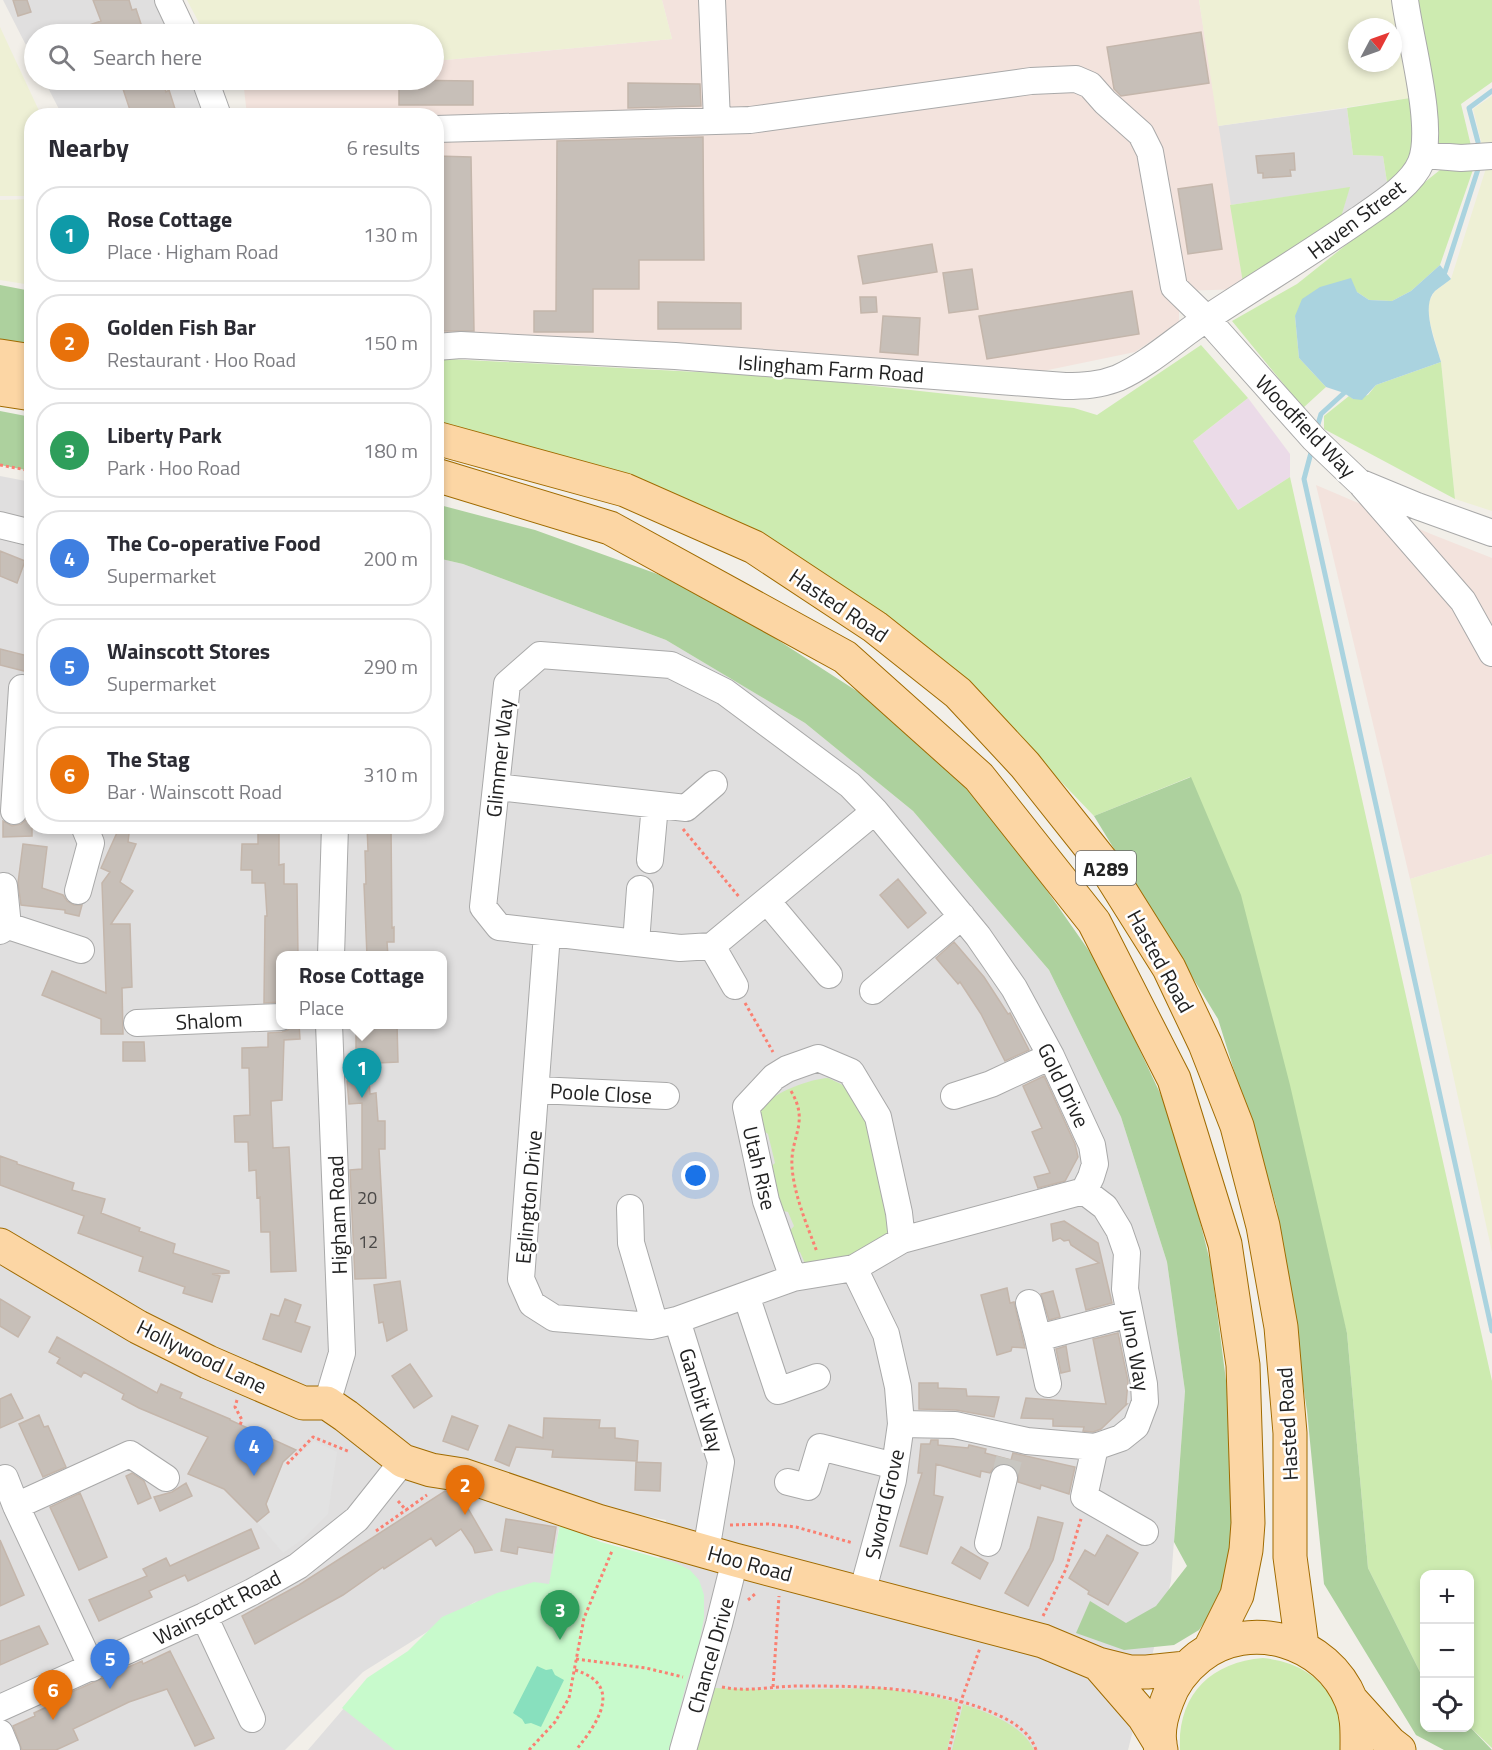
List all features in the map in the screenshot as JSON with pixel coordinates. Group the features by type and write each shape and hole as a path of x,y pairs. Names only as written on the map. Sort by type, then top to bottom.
{"main road":[{"path":"0,356 24,360"},
{"path":"0,389 24,393"},
{"name":"Hasted Road","path":"444,440 625,490 754,547 875,627 958,693 1025,765 1103,863 1169,968 1205,1044 1237,1126 1263,1226 1281,1327 1290,1433 1290,1557 1302,1646"},
{"name":"Hasted Road","path":"444,476 610,528 845,657 979,777 1094,922 1174,1079 1225,1244 1243,1365 1248,1523 1246,1550 1237,1595 1198,1659 1170,1691 1161,1716 1160,1747"},
{"name":"Hollywood Lane","path":"0,1245 138,1326 208,1362 303,1403 327,1403"},
{"path":"327,1403 403,1461"},
{"name":"Hoo Road","path":"403,1461 430,1470 463,1475 790,1583 862,1593 1042,1641 1098,1664 1139,1672 1198,1659 1239,1638 1271,1637 1302,1646 1323,1660 1340,1679 1352,1701"},
{"name":"Hoo Road","path":"1098,1664 1144,1717 1160,1747"},
{"path":"1352,1701 1358,1727 1357,1750"},
{"path":"1352,1701 1399,1750"}],"street":[{"path":"168,0 179,24"},
{"path":"712,0 717,121"},
{"name":"Haven Street","path":"1206,318 1305,257 1372,210 1410,179 1420,166 1424,155 1425,125 1405,0"},
{"name":"Woodfield Way","path":"444,129 750,120 1031,81 1076,79 1090,85 1105,102 1141,134 1146,142 1150,152 1174,287 1206,318 1314,439 1359,482 1492,533"},
{"path":"209,90 215,108"},
{"path":"1424,155 1461,158 1492,156"},
{"name":"Islingham Farm Road","path":"444,346 461,345 675,356 1065,386 1096,385 1119,377 1146,361 1206,318"},
{"path":"1359,482 1463,601 1492,653"},
{"path":"0,525 24,531"},
{"name":"Glimmer Way","path":"712,946 680,948 499,927 483,907 507,684 540,655 671,665 725,692 850,785 875,811"},
{"path":"14,811 18,688"},
{"path":"497,787 668,806 714,784"},
{"path":"650,860 668,806"},
{"path":"735,986 712,946 875,811"},
{"name":"Gold Drive","path":"875,811 962,916 1014,988 1052,1056 1092,1145 1095,1164 1092,1177 1084,1191"},
{"path":"78,891 91,843 87,834"},
{"path":"331,951 335,834"},
{"path":"4,886 4,928 81,950"},
{"path":"636,943 640,889"},
{"path":"759,907 829,975"},
{"path":"873,991 962,916"},
{"name":"Eglington Drive","path":"547,934 521,1279 532,1304 554,1318 666,1323 793,1278 854,1268"},
{"name":"Shalom","path":"137,1023 276,1017"},
{"name":"Higham Road","path":"327,1403 342,1353 329,1029"},
{"path":"954,1096 991,1084 1052,1056"},
{"name":"Utah Rise","path":"793,1278 766,1201 746,1107 780,1068 818,1058 851,1072 878,1117 902,1240"},
{"name":"Poole Close","path":"537,1090 666,1096"},
{"path":"854,1268 902,1240 1084,1191"},
{"name":"Juno Way","path":"901,1424 955,1425 1010,1458 1095,1447 1121,1438 1136,1426 1145,1402 1144,1384 1125,1289 1127,1252 1119,1230 1105,1207 1084,1191"},
{"name":"Gambit Way","path":"630,1208 631,1244 666,1323 721,1462 720,1558"},
{"name":"Sword Grove","path":"854,1268 886,1334 898,1387 901,1424 893,1480 862,1593"},
{"path":"746,1295 778,1391 817,1377"},
{"path":"1029,1303 1048,1384"},
{"path":"1038,1338 1130,1314"},
{"path":"788,1482 808,1487 820,1447 895,1466"},
{"path":"1095,1447 1084,1497 1145,1533"},
{"path":"16,1506 130,1454 166,1478"},
{"path":"988,1543 1010,1458"},
{"name":"Wainscott Road","path":"0,1708 204,1616 298,1566 357,1519 403,1461"},
{"path":"5,1478 92,1668"},
{"name":"Chancel Drive","path":"683,1750 702,1682 720,1558"},
{"path":"204,1616 252,1719"},
{"path":"0,1733 7,1750"}],"path":[{"path":"0,465 24,470"},
{"path":"668,806 759,907"},
{"path":"735,986 799,1104 799,1129 793,1149 793,1174 824,1273"},
{"path":"238,1397 235,1407 242,1420 240,1425"},
{"path":"287,1464 313,1437 339,1450 354,1451"},
{"path":"1040,1620 1066,1569 1081,1526 1084,1497"},
{"path":"760,1591 755,1594 720,1558 721,1525 768,1524 796,1527 874,1550"},
{"path":"529,1750 562,1712 571,1690 586,1613 616,1542"},
{"path":"773,1687 790,1583"},
{"path":"949,1750 961,1701 981,1649"},
{"path":"576,1659 646,1668 733,1689 872,1686 928,1693 995,1713 1024,1731 1036,1750"},
{"path":"575,1670 594,1680 602,1690 604,1697 597,1719 576,1750"}],"shaded area":[{"path":"3,0 158,0 171,24 24,24 24,41"},
{"path":"662,0 1199,0 1244,289 1179,291 1179,322 1135,352 1024,375 444,340 444,108 246,108 244,90 444,90 444,60 672,39"},
{"path":"49,90 197,90 204,108 58,108"},
{"path":"1347,108 1353,155 1383,156 1387,182 1339,224 1349,188 1230,205 1218,126"},
{"path":"1248,398 1290,454 1290,477 1238,510 1193,441"},
{"path":"0,476 24,481 24,834 444,834 444,560 463,564 666,640 805,723 913,811 1049,970 1121,1117 1167,1262 1185,1391 1171,1581 1128,1750 308,1750 357,1693 478,1600 363,1672 285,1750 14,1750 0,1712","holes":["563,1501 666,1520 649,1618 550,1585"]},
{"path":"1316,485 1492,558 1492,854 1410,879"},
{"path":"314,1441 337,1452 328,1514 303,1539 283,1553 257,1522 269,1512 266,1504 283,1462 294,1452 298,1455"}],"green space":[{"path":"187,0 662,0 672,39 444,60 444,24 200,24"},
{"path":"1199,0 1393,0 1396,18 1348,18 1348,72 1402,72 1402,52 1410,98 1218,126"},
{"path":"1413,0 1492,0 1492,82 1461,104 1472,150 1435,148"},
{"path":"0,27 24,79 24,90 29,90 38,108 24,108 24,196 0,196"},
{"path":"1492,96 1492,511 1455,499 1441,362 1430,323 1428,304 1434,292 1451,279 1487,165 1473,109"},
{"path":"1410,98 1415,144 1405,168 1387,182 1383,156 1353,155 1347,108"},
{"path":"1475,164 1440,265 1411,291 1392,301 1369,300 1357,292 1295,316 1299,358 1326,387 1303,408 1232,321 1297,284 1440,170"},
{"path":"1350,187 1339,224 1244,289 1230,205"},
{"path":"24,199 24,284 0,280 0,200"},
{"path":"0,285 24,290 24,352 0,347"},
{"path":"1201,345 1248,398 1193,441 1238,510 1290,477 1492,1381 1492,1748 1474,1731 1474,1570 1420,1570 1420,1672 1368,1568 1347,1333 1190,777 1094,816 949,665 772,544 444,428 444,360 792,377 1074,408 1097,415"},
{"path":"1441,362 1455,499 1324,429 1324,416 1349,396 1353,399 1368,395 1376,385"},
{"path":"0,411 24,416 24,470 0,465"},
{"path":"444,506 535,530 699,589 883,708 992,812 1101,968 1176,1127 1211,1265 1234,1442 1231,1555 1218,1602 1199,1630 1174,1645 1124,1650 1076,1633 1090,1601 1126,1623 1156,1606 1187,1566 1174,1542 1185,1391 1167,1262 1121,1117 1049,970 913,811 805,723 666,640 463,564 444,560"},
{"path":"1191,777 1241,895 1290,1085 1347,1333 1368,1568 1420,1672 1420,1732 1474,1731 1492,1750 1444,1750 1416,1735 1324,1584 1307,1411 1276,1205 1218,1019 1094,816"},
{"path":"1492,854 1492,1252 1410,879"},
{"path":"828,1078 841,1084 853,1094 869,1128 891,1227 885,1248 806,1266 800,1252 797,1253 787,1234 794,1226 788,1212 779,1210 767,1170 775,1163 768,1134 759,1128 758,1119 766,1104 781,1093 801,1084"},
{"path":"560,1524 601,1542 676,1563 690,1570 699,1580 704,1595 704,1618 697,1653 687,1681 669,1750 395,1750 342,1708 367,1678 408,1651 442,1617 497,1593 534,1582 549,1584"},
{"path":"1263,1658 1296,1666 1322,1685 1341,1718 1344,1750 1180,1750 1184,1713 1200,1685 1227,1666"},
{"path":"537,1666 546,1670 552,1669 555,1675 564,1680 541,1727 531,1723 525,1724 513,1713"},
{"path":"715,1688 770,1690 880,1688 959,1703 947,1750 697,1750"},
{"path":"963,1704 1013,1726 1029,1741 1034,1750 952,1750"}],"water":[{"path":"1440,265 1451,279 1435,291 1429,306 1429,315 1441,362 1376,385 1362,400 1353,399 1344,393 1326,387 1299,358 1295,316 1302,299 1320,287 1351,278 1357,292 1369,300 1392,301 1411,291"}],"building":[{"path":"13,0 27,0 31,12 18,16"},
{"path":"93,0 129,0 132,10 136,9 141,24 92,24 101,21"},
{"path":"1201,32 1209,83 1121,96 1114,89 1107,47"},
{"path":"444,81 473,81 473,105 399,105 399,90 444,90"},
{"path":"628,83 700,84 701,106 628,108"},
{"path":"123,90 165,90 166,92 169,90 175,108 129,108"},
{"path":"703,137 704,260 639,260 639,289 593,289 593,332 534,332 534,311 556,311 557,141"},
{"path":"1294,153 1295,170 1290,170 1291,176 1263,178 1263,173 1258,173 1256,156"},
{"path":"444,156 471,157 474,331 444,331"},
{"path":"1212,184 1222,249 1188,254 1178,189"},
{"path":"932,244 937,272 863,284 858,256"},
{"path":"972,269 978,309 949,313 943,273"},
{"path":"1132,291 1139,334 987,359 979,316"},
{"path":"860,297 876,297 877,312 861,313"},
{"path":"658,302 741,303 741,329 658,329"},
{"path":"883,316 920,318 918,355 880,352"},
{"path":"0,551 24,561 17,583 0,576"},
{"path":"0,649 24,655 24,671 0,665"},
{"path":"3,821 12,826 24,822 24,834 32,834 32,836 3,837"},
{"path":"116,834 129,834 128,842 136,844 120,882 133,891 111,924 130,924 132,987 122,988 123,1034 101,1034 101,1019 42,995 52,971 106,993 102,883 110,872 101,868"},
{"path":"258,834 279,834 279,865 284,864 284,884 297,884 298,951 276,951 276,1002 264,1003 265,916 267,916 265,883 252,883 252,870 241,870 242,844 258,844"},
{"path":"367,834 391,834 394,942 387,942 388,951 367,951 364,884 366,884 365,851 368,851"},
{"path":"23,844 47,847 42,888 63,895 74,905 82,905 79,916 65,913 65,910 21,905 18,883"},
{"path":"898,879 926,913 908,928 880,895"},
{"path":"954,942 984,977 1008,1014 1010,1013 1029,1050 1005,1061 981,1014 960,982 958,984 936,958"},
{"path":"299,1029 300,1039 284,1040 282,1100 271,1101 273,1148 289,1147 296,1271 271,1272 270,1232 261,1232 260,1197 257,1198 256,1170 249,1171 248,1142 235,1142 234,1116 250,1115 249,1068 242,1068 242,1048 268,1047 268,1033"},
{"path":"356,1029 397,1029 398,1062 356,1064"},
{"path":"123,1042 144,1042 145,1061 123,1061"},
{"path":"1044,1076 1075,1144 1078,1157 1065,1181 1038,1188 1034,1177 1050,1173 1032,1132 1042,1128 1023,1086"},
{"path":"369,1080 370,1094 376,1093 378,1121 385,1121 385,1149 379,1149 386,1278 355,1279 350,1170 362,1169 362,1103 349,1104 347,1081"},
{"path":"0,1156 74,1183 72,1190 105,1199 101,1213 140,1228 139,1231 175,1244 173,1253 229,1271 229,1273 212,1274 220,1276 212,1302 183,1293 185,1287 139,1271 143,1257 78,1233 84,1216 0,1185"},
{"path":"1064,1221 1098,1243 1112,1303 1086,1310 1076,1269 1099,1263 1071,1245 1069,1240 1064,1241 1060,1238 1053,1241 1051,1224"},
{"path":"400,1281 407,1330 387,1341 383,1322 379,1323 374,1285"},
{"path":"1007,1288 1010,1303 1014,1302 1025,1348 1012,1347 1011,1351 997,1355 981,1295"},
{"path":"1053,1291 1060,1317 1049,1320 1041,1294"},
{"path":"0,1299 30,1317 18,1337 0,1326"},
{"path":"285,1299 301,1305 295,1322 310,1327 301,1352 263,1339 271,1314 279,1316"},
{"path":"1118,1333 1128,1381 1127,1404 1101,1429 1093,1432 1083,1431 1084,1427 1053,1426 1053,1419 1021,1418 1026,1398 1106,1404 1093,1339"},
{"path":"57,1337 157,1393 161,1384 182,1393 180,1398 296,1450 283,1462 266,1504 269,1512 257,1522 224,1489 188,1474 208,1437 139,1408 122,1399 124,1394 84,1372 81,1377 57,1363 60,1358 49,1352"},
{"path":"1066,1346 1070,1371 1061,1373 1056,1349"},
{"path":"410,1364 432,1396 414,1408 392,1376"},
{"path":"919,1383 938,1383 938,1388 966,1389 967,1396 999,1397 994,1417 956,1410 919,1409"},
{"path":"11,1394 23,1418 0,1428 0,1399"},
{"path":"39,1415 44,1427 48,1426 66,1467 43,1477 19,1424"},
{"path":"452,1416 478,1426 468,1450 443,1441"},
{"path":"544,1418 600,1420 599,1428 615,1428 615,1438 638,1441 637,1461 552,1457 553,1450 516,1447 509,1466 495,1460 509,1425 543,1438"},
{"path":"931,1440 938,1440 938,1445 968,1448 969,1445 986,1449 985,1453 1011,1460 1013,1453 1075,1467 1069,1494 1041,1485 1040,1489 1018,1482 1015,1468 1007,1463 999,1464 990,1473 981,1471 980,1477 936,1464 934,1495 943,1497 927,1554 900,1546 922,1473 918,1473 921,1444 930,1444"},
{"path":"636,1462 661,1463 660,1491 635,1490"},
{"path":"132,1473 144,1481 151,1498 138,1504 126,1476"},
{"path":"186,1483 192,1496 160,1511 154,1497 172,1492"},
{"path":"445,1491 459,1493 492,1550 475,1553 461,1529 436,1546 431,1538 343,1595 255,1644 242,1616 299,1585"},
{"path":"80,1493 107,1557 79,1570 50,1507"},
{"path":"1038,1517 1063,1523 1053,1560 1028,1606 1005,1593 1030,1548"},
{"path":"506,1519 556,1527 552,1553 518,1547 517,1554 501,1551"},
{"path":"251,1529 259,1548 188,1581 185,1575 149,1591 152,1597 99,1621 89,1600 147,1576 143,1569 166,1558 170,1566"},
{"path":"1107,1535 1138,1553 1108,1605 1088,1594 1089,1591 1069,1578 1085,1550 1095,1556"},
{"path":"0,1540 24,1595 0,1606"},
{"path":"961,1547 988,1563 980,1579 952,1563"},
{"path":"39,1626 48,1644 0,1665 0,1641"},
{"path":"170,1651 214,1738 195,1746 167,1689 129,1702 73,1729 78,1740 56,1750 22,1750 13,1726 68,1697 67,1694"}],"waterway":[{"path":"1478,142 1469,108 1492,91"},
{"path":"1445,272 1480,163"},
{"path":"1316,431 1321,414 1344,393"},
{"path":"1312,449 1304,479 1492,1331"}],"tunnel":[{"path":"1004,1478 1009,1459"}],"place":[{"name":"Rose Cottage","path":"362,1098"},
{"name":"The Co-operative Food","path":"254,1476"},
{"name":"Golden Fish Bar","path":"465,1515"},
{"name":"Liberty Park","path":"560,1640"},
{"name":"Wainscott Stores","path":"110,1689"},
{"name":"The Stag","path":"53,1720"}]}
